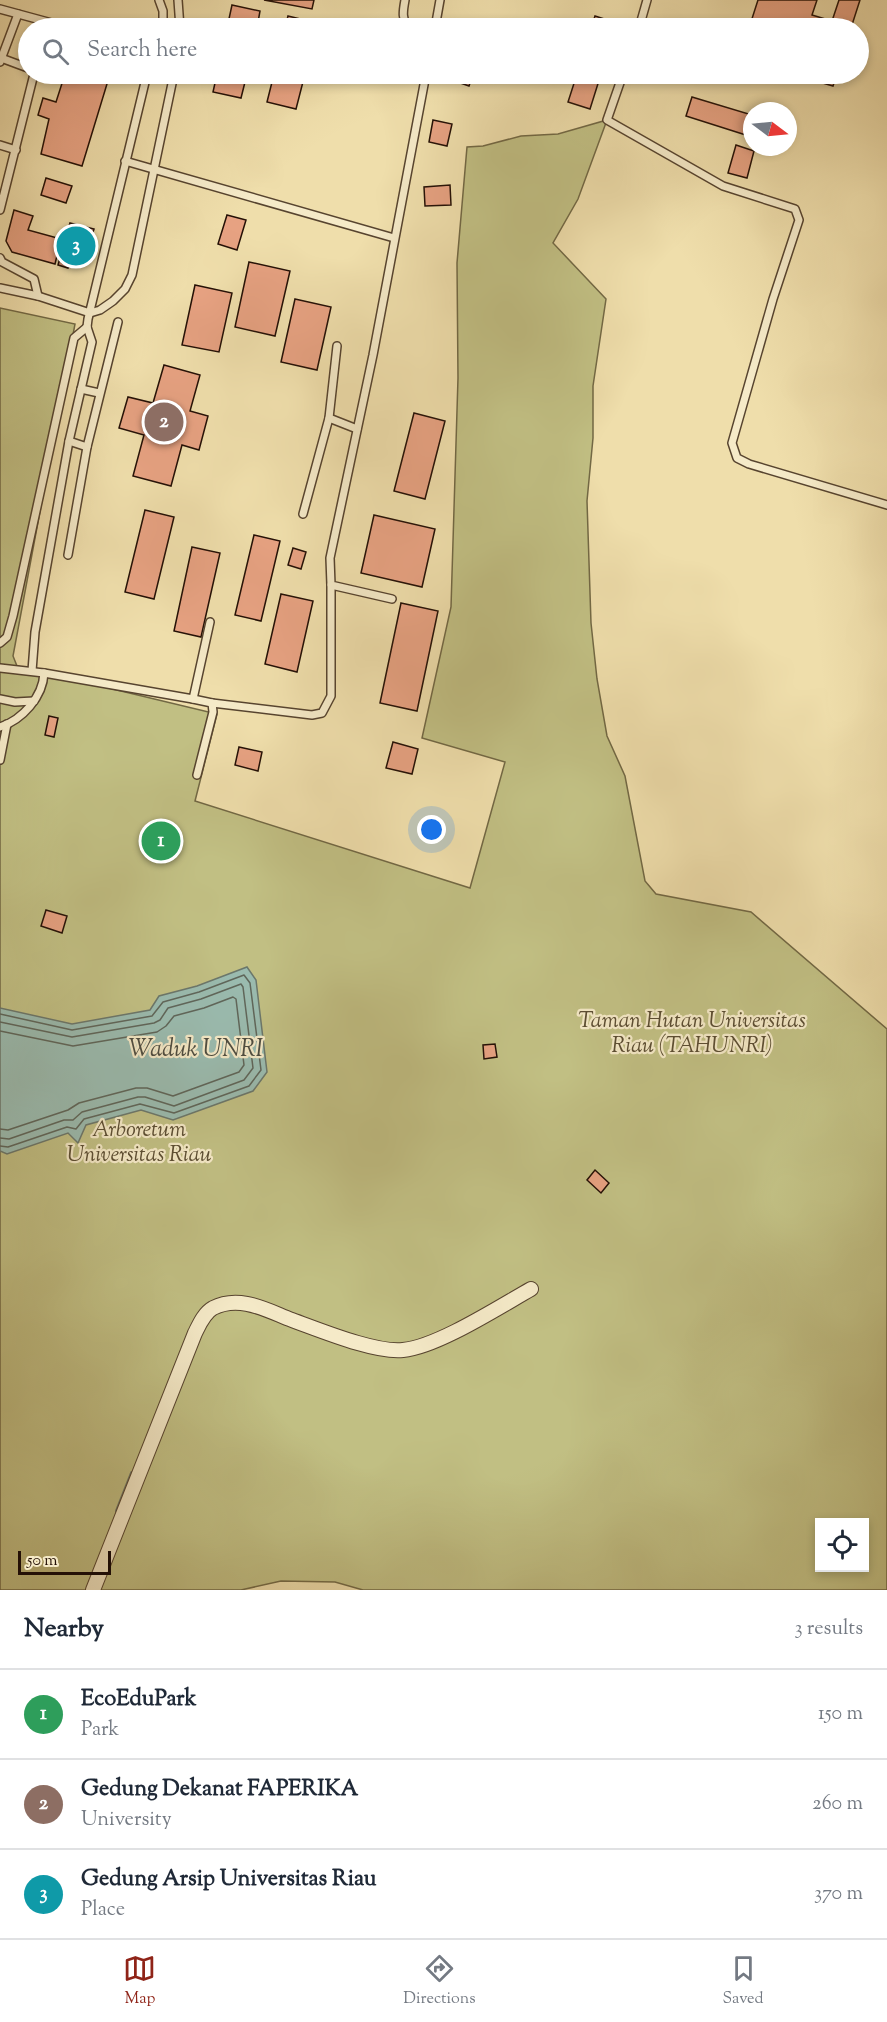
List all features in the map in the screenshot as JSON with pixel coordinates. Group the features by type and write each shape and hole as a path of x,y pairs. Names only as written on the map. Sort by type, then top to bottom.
{"street":[{"path":"93,1590 195,1333 202,1318 212,1308 237,1303 255,1305 290,1320 366,1344 389,1350 404,1350 443,1336 531,1288"}],"lane":[{"path":"159,0 163,11"},
{"path":"163,18 166,0"},
{"path":"178,0 179,18"},
{"path":"403,18 402,13 405,0"},
{"path":"437,18 440,0"},
{"path":"642,18 647,0"},
{"path":"0,9 33,18"},
{"path":"18,14 1,60 18,65"},
{"path":"0,210 32,84"},
{"path":"32,671 35,632 69,441 92,342 87,327 144,84"},
{"path":"0,288 38,297 90,314 100,310 125,289 132,275 172,84"},
{"path":"0,668 44,673 212,704 312,715 322,713 331,696 330,558 373,355 424,84"},
{"path":"620,84 607,120 723,186 795,209 798,213 800,220 773,299 732,443 737,458 749,464 887,505"},
{"path":"0,145 16,150"},
{"path":"125,161 394,238"},
{"path":"0,258 2,262 34,279 38,297"},
{"path":"68,555 87,447 118,322"},
{"path":"0,643 7,637 13,616 74,338 87,327"},
{"path":"303,514 329,417 337,346"},
{"path":"81,389 99,393"},
{"path":"329,417 357,429"},
{"path":"69,441 87,447"},
{"path":"331,585 393,599"},
{"path":"193,699 210,622"},
{"path":"0,760 4,726 24,712 33,701 44,684 44,673"},
{"path":"0,699 15,702 33,701"},
{"path":"197,775 212,718 212,704"}],"green space":[{"path":"607,120 578,199 553,243 606,299 593,386 593,438 587,501 591,623 597,679 607,736 625,776 645,881 656,894 751,912 887,1029 887,1590 363,1590 335,1582 281,1581 241,1590 0,1590 0,308 75,324 13,656 17,666 217,714 195,801 470,888 505,762 422,738 451,607 458,378 457,263 467,147 483,146 521,136 558,134"}],"water":[{"name":"Waduk UNRI","path":"247,967 256,980 267,1072 253,1091 173,1120 141,1110 86,1125 78,1143 68,1133 7,1154 0,1151 0,1008 72,1024 150,1010 159,996 197,986"}],"building":[{"path":"264,0 314,0 312,9"},
{"path":"758,0 817,0 812,15 822,18 752,18"},
{"path":"839,0 860,0 854,18 833,18"},
{"path":"232,5 260,11 259,18 229,18"},
{"path":"62,84 107,84 82,166 41,154 49,119 38,115 43,98 56,102"},
{"path":"215,84 244,84 241,98 213,92"},
{"path":"272,84 302,84 296,109 267,102"},
{"path":"574,84 598,84 590,109 568,102"},
{"path":"692,97 743,112 743,134 686,116"},
{"path":"433,120 452,124 447,146 429,142"},
{"path":"736,145 743,147 743,156 753,156 747,178 728,173"},
{"path":"46,178 72,186 66,203 41,195"},
{"path":"450,185 451,205 425,206 424,187"},
{"path":"14,210 33,216 28,230 61,239 55,264 12,252 6,241"},
{"path":"227,215 246,220 237,250 218,244"},
{"path":"70,223 94,229 83,263 80,266 70,265 68,268 58,265"},
{"path":"249,262 290,271 275,336 235,327"},
{"path":"195,285 232,293 219,352 182,345"},
{"path":"295,299 331,307 317,370 281,362"},
{"path":"164,365 200,375 190,411 208,416 199,450 182,445 171,486 133,476 144,435 119,428 128,397 153,403"},
{"path":"414,413 445,421 425,499 394,491"},
{"path":"145,510 174,517 154,599 125,592"},
{"path":"374,515 435,529 422,587 361,573"},
{"path":"254,535 280,541 261,621 235,615"},
{"path":"192,547 220,553 201,637 174,631"},
{"path":"293,548 306,552 301,569 288,565"},
{"path":"281,594 313,601 297,672 265,664"},
{"path":"401,603 438,611 417,711 380,703"},
{"path":"49,716 58,718 54,737 45,735"},
{"path":"393,742 418,749 412,774 386,768"},
{"path":"239,747 262,752 258,771 235,765"},
{"path":"46,910 67,916 62,933 41,926"},
{"path":"495,1044 497,1057 484,1059 483,1045"},
{"path":"595,1170 609,1183 601,1193 587,1180"}],"waterway":[{"path":"117,1511 132,1473"}],"place":[{"name":"Gedung Arsip Universitas Riau","path":"76,246"},
{"name":"Gedung Dekanat FAPERIKA","path":"164,422"},
{"name":"EcoEduPark","path":"161,841"}],"park label":[{"name":"Taman Hutan Universitas Riau (TAHUNRI)","path":"692,1032"},
{"name":"Arboretum Universitas Riau","path":"139,1140"}]}
